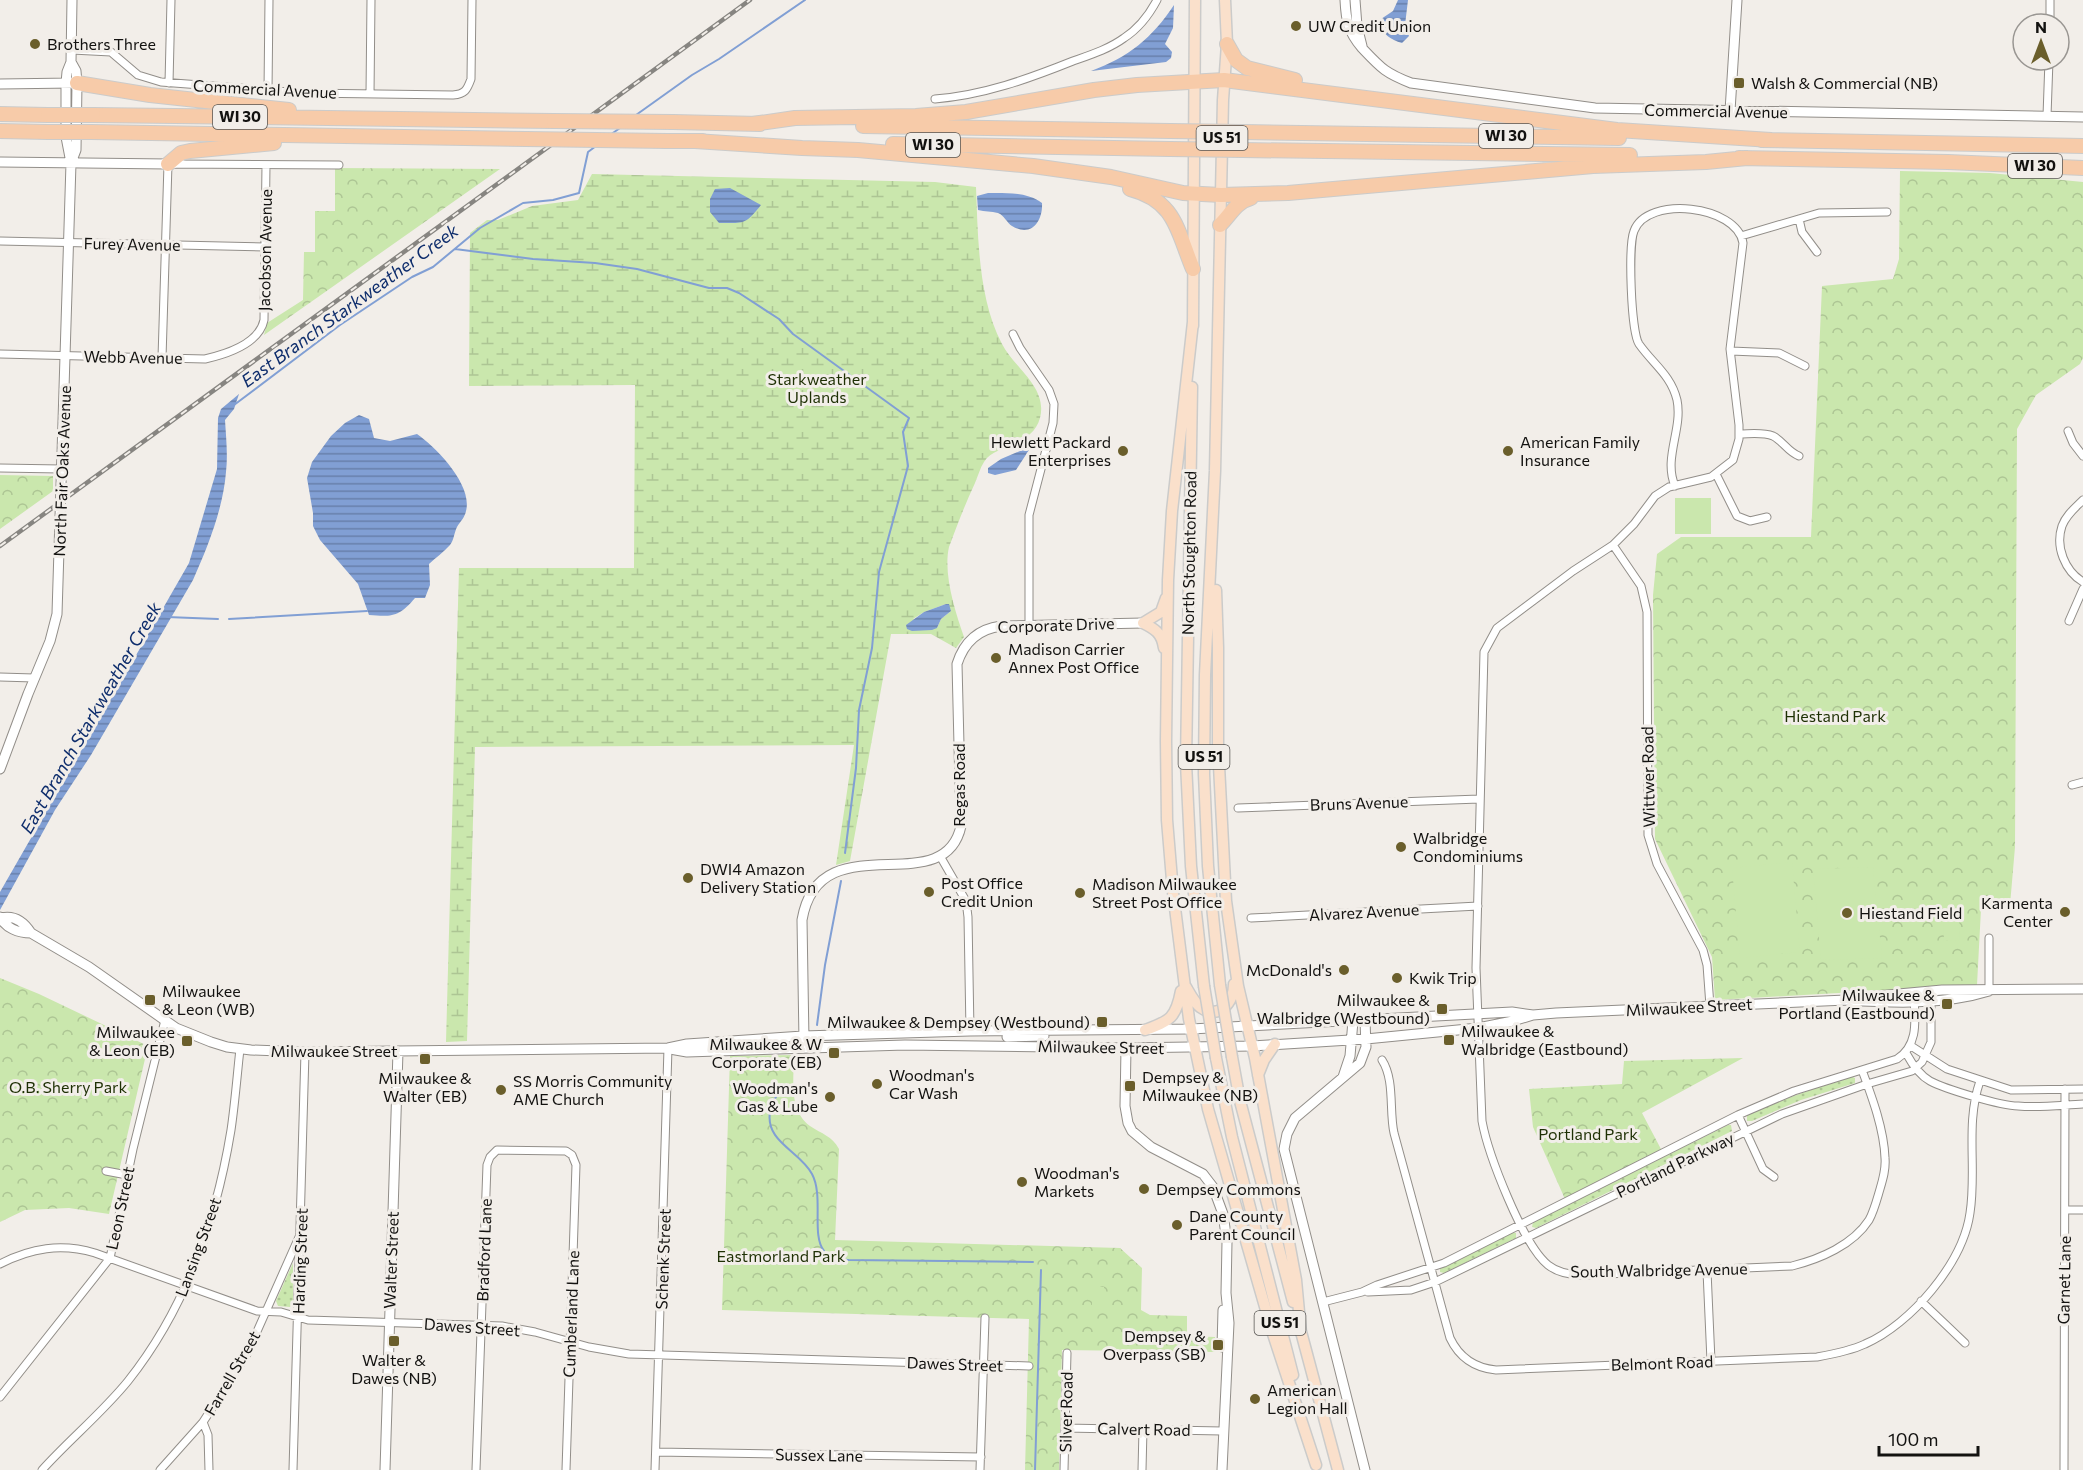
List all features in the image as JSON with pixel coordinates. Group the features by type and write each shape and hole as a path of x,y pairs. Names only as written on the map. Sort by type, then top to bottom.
{"highway":[{"path":"1227,44 1236,60 1252,71 1367,97"},
{"path":"753,124 795,118 916,116 966,112 1137,84 1224,80 1617,130 1771,140"},
{"path":"72,83 150,95 387,119"},
{"name":"WI 30","path":"0,114 673,122 2083,146"},
{"name":"WI 30","path":"0,131 1747,158 2083,168"},
{"path":"168,164 181,153 190,151 344,136"},
{"path":"695,141 899,153 1033,166 1194,195 1261,195 1582,166 1706,162 1747,158"},
{"path":"2009,144 2083,141"},
{"path":"1987,164 2083,174"},
{"path":"1073,172 1138,191 1157,200 1176,222 1193,269"},
{"path":"1220,225 1232,213 1238,202 1261,195"}],"main road":[{"name":"North Stoughton Road","path":"1195,0 1186,764 1191,866 1204,986 1225,1104 1242,1180 1317,1468"},
{"name":"North Stoughton Road","path":"1225,0 1227,44 1224,80 1213,530 1205,675 1203,774 1208,866 1220,985 1240,1101 1301,1333"},
{"path":"1193,321 1172,511 1168,580 1167,820 1183,982 1208,1109 1269,1320 1317,1468"},
{"path":"1213,530 1218,648 1220,807 1226,901 1235,969 1258,1075 1296,1280 1301,1333"},
{"path":"1143,622 1156,616 1164,606 1168,580"},
{"path":"1143,622 1156,629 1160,635 1167,670"},
{"path":"1183,982 1202,1008 1212,1011 1219,1010 1232,999 1235,969"},
{"path":"1145,1030 1165,1022 1174,1015 1178,1008 1183,982"},
{"path":"1258,1075 1264,1060 1275,1044"},
{"name":"US 51","path":"1301,1333 1338,1470"}],"street":[{"name":"North Fair Oaks Avenue","path":"0,769 57,621 71,163 76,150 72,83 76,71 72,62 72,0"},
{"path":"169,83 171,0"},
{"path":"268,91 269,0"},
{"path":"370,94 371,0"},
{"name":"Commercial Avenue","path":"72,50 111,52 138,75 149,80 169,83 268,91 453,95 467,90 471,79 472,0"},
{"path":"935,99 960,97 1002,87 1114,45 1136,28 1157,0"},
{"name":"Commercial Avenue","path":"1345,0 1350,32 1373,61 1384,71 1411,83 1595,108 2083,117"},
{"name":"Commercial Avenue","path":"1355,0 1357,26 1363,48"},
{"path":"1730,111 1737,0"},
{"path":"2047,116 2049,72"},
{"path":"0,84 72,83"},
{"path":"0,162 339,165"},
{"path":"162,358 168,164"},
{"name":"Jacobson Avenue","path":"258,333 264,320 266,165"},
{"path":"1675,486 1671,475 1671,463 1678,405 1666,374 1636,339 1630,242 1639,222 1657,211 1702,210 1732,224 1741,236 1742,255 1734,303 1731,351 1739,434 1735,456 1716,474 1737,516 1750,521 1767,517"},
{"path":"1741,236 1828,212 1887,212"},
{"path":"1799,219 1802,232 1817,252"},
{"name":"Furey Avenue","path":"0,241 265,248"},
{"name":"Webb Avenue","path":"0,354 206,359 238,348 258,333"},
{"path":"1013,334 1049,390 1054,404 1053,423 1029,515 1029,625"},
{"path":"1731,351 1779,353 1805,366"},
{"path":"2068,431 2073,443 2083,456"},
{"path":"1739,434 1775,436 1792,453 1799,456"},
{"path":"0,468 61,469"},
{"name":"South Walbridge Avenue","path":"1716,474 1675,486 1655,496 1634,524 1613,545 1520,610 1492,634 1484,652 1479,799 1477,1014 1482,1121 1486,1142 1498,1174 1528,1238 1547,1265 1570,1275 1792,1266 1830,1253 1849,1240 1868,1220 1883,1179 1886,1158 1882,1134 1862,1070"},
{"path":"2083,500 2070,512 2062,526 2060,536 2060,547 2064,560 2070,571 2083,582"},
{"name":"Wittwer Road","path":"1613,545 1641,586 1647,612 1649,842 1657,864 1704,954 1710,1006"},
{"path":"2069,621 2083,589"},
{"name":"Corporate Drive","path":"972,638 989,628 1143,622"},
{"name":"Regas Road","path":"940,856 955,843 961,826 957,664 963,649 972,638"},
{"path":"0,677 34,678"},
{"path":"2072,785 2083,782"},
{"name":"Bruns Avenue","path":"1238,808 1479,799"},
{"path":"804,1049 802,921 804,909 812,894 829,875 843,869 920,864 940,856 966,906 970,1030 960,1038 899,1045"},
{"name":"Alvarez Avenue","path":"1251,918 1478,906"},
{"name":"Milwaukee Street","path":"1,917 10,916 20,921 31,933 89,967 176,1028 211,1042 240,1049 305,1052 668,1048 687,1044 803,1036 970,1030 1079,1031 1247,1027 1512,1012 1533,1015 1914,997 1931,996 1960,989 1989,991 2083,989"},
{"path":"1989,938 1989,991"},
{"path":"1926,1055 1930,1042 1931,996"},
{"path":"1914,997 1915,1026 1911,1046 1906,1053 1915,1068 1929,1080 1975,1096 2020,1107 2083,1104"},
{"name":"Milwaukee Street","path":"668,1048 687,1052 899,1045 1126,1048 1252,1046 1366,1039 1478,1028 1513,1022 1533,1015"},
{"name":"Leon Street","path":"0,1397 110,1258 127,1175 165,1020"},
{"path":"1365,1020 1366,1047 1360,1063 1295,1118 1287,1134 1284,1149 1365,1470"},
{"path":"1343,1077 1350,1056 1353,1021"},
{"path":"972,1045 983,1036 1029,1038 1079,1031"},
{"path":"1911,1046 1947,1069 1980,1081 2021,1091 2083,1089"},
{"name":"Schenk Street","path":"656,1470 668,1048"},
{"path":"1126,1048 1125,1106 1132,1131 1151,1147 1196,1169 1207,1179 1216,1194 1226,1223 1227,1293 1222,1319 1222,1356 1225,1380 1222,1470"},
{"name":"Lansing Street","path":"42,1470 99,1414 128,1381 153,1346 187,1286 206,1234 220,1183 231,1130 240,1049"},
{"name":"Walter Street","path":"385,1470 398,1051"},
{"name":"Harding Street","path":"293,1470 305,1052"},
{"name":"Portland Parkway","path":"1323,1302 1362,1292 1431,1268 1738,1115 1794,1091 1897,1059 1906,1053"},
{"name":"Portland Parkway","path":"1362,1292 1411,1290 1435,1282 1744,1130 1867,1084 1904,1074 1915,1068 1926,1055"},
{"name":"Belmont Road","path":"1382,1060 1389,1081 1392,1121 1453,1343 1463,1357 1482,1368 1496,1370 1817,1356 1846,1352 1867,1344 1888,1332 1939,1282 1953,1261 1967,1228 1972,1193 1972,1123 1975,1096 1980,1081"},
{"name":"Garnet Lane","path":"2064,1470 2065,1089"},
{"path":"1738,1115 1763,1169 1774,1178"},
{"name":"Bradford Lane","path":"476,1470 486,1165 490,1157 498,1150 566,1151 574,1159"},
{"name":"Cumberland Lane","path":"566,1470 576,1165 574,1159"},
{"path":"106,1172 127,1175"},
{"path":"2065,1210 2083,1210"},
{"name":"Farrell Street","path":"160,1470 203,1422 247,1354 301,1232"},
{"name":"Dawes Street","path":"0,1264 31,1251 60,1247 84,1250 257,1311 281,1311 308,1320 482,1326 535,1332 605,1351 660,1356 1029,1366"},
{"path":"1707,1271 1711,1361"},
{"path":"1921,1301 1965,1343"},
{"path":"980,1470 985,1318"},
{"name":"Silver Road","path":"1064,1470 1067,1353"},
{"path":"203,1422 208,1434 209,1470"},
{"name":"Calvert Road","path":"1065,1428 1222,1431"},
{"path":"1142,1470 1143,1429"},
{"name":"Sussex Lane","path":"656,1452 981,1457"}],"green space":[{"path":"335,168 500,169 264,335 267,323 303,300 304,252 315,252 315,211 335,211"},
{"name":"Hiestand Park","path":"1900,171 1990,173 2083,182 2083,358 2080,364 2036,395 2017,429 2015,847 2010,905 1981,909 1977,985 1715,1000 1712,957 1655,839 1653,595 1657,554 1681,537 1811,537 1822,286 1893,279 1899,259"},
{"name":"Starkweather Uplands","path":"592,174 935,182 976,187 981,267 988,307 1007,353 1035,387 1041,407 1040,418 1029,435 989,456 984,462 949,547 949,580 964,637 956,648 931,634 891,634 850,861 836,865 854,745 475,747 467,1041 446,1042 459,568 634,568 635,385 469,386 470,233 487,220 498,220 532,206 578,200","holes":["946,604 951,611 941,619 937,628 913,619 924,612"]},
{"path":"0,475 53,476 53,491 0,529"},
{"path":"1675,498 1711,498 1711,534 1675,534"},
{"path":"1792,862 1800,952 1740,958 1732,868"},
{"name":"Hiestand Field","path":"1873,867 1882,958 1821,960 1813,869"},
{"path":"1959,913 1960,940 1944,941 1943,914"},
{"name":"O.B. Sherry Park","path":"0,978 148,1046 109,1214 69,1208 25,1210 0,1222"},
{"name":"Eastmorland Park","path":"794,1055 793,1084 798,1112 810,1126 830,1138 839,1149 835,1240 1120,1248 1142,1268 1141,1310 1150,1315 1187,1316 1187,1336 1215,1337 1215,1352 1062,1350 1059,1470 1025,1470 1029,1319 722,1310 730,1056"},
{"name":"Portland Park","path":"1743,1058 1642,1113 1662,1151 1565,1199 1533,1127 1529,1089 1622,1084 1624,1061"},
{"path":"1850,1076 1855,1078 1855,1083 1801,1100 1752,1121 1747,1121 1749,1114"},
{"path":"1731,1125 1732,1131 1536,1228 1532,1227 1533,1222"},
{"path":"1512,1232 1516,1233 1516,1238 1444,1273 1440,1272 1440,1267"},
{"path":"293,1263 293,1303 290,1307 278,1306 276,1301"},
{"path":"1092,1287 1104,1287 1104,1309 1092,1310"}],"water":[{"path":"1398,0 1408,0 1405,25 1409,36 1402,43 1386,35 1381,24 1381,19 1393,11"},
{"path":"1174,5 1173,28 1165,44 1172,52 1171,58 1166,62 1091,71 1117,59 1139,45 1166,17"},
{"path":"730,188 761,205 744,222 719,223 710,212 710,199 715,189"},
{"path":"988,193 1016,194 1036,199 1042,203 1041,215 1031,228 1019,229 1010,225 998,213 978,210 977,196"},
{"path":"239,394 234,409 225,420 227,466 222,500 193,580 91,755 55,810 0,910 0,892 189,563 217,469 218,418 221,409"},
{"path":"359,415 369,419 374,438 390,441 417,434 425,440 443,457 459,479 467,501 464,517 451,543 429,564 430,585 425,598 415,598 404,609 389,616 369,615 358,584 320,540 313,526 307,478 312,462 331,436 345,423"},
{"path":"1027,448 1029,450 1016,470 995,475 988,473 988,468 1001,459"},
{"path":"949,604 951,611 941,619 937,628 912,631 907,629 906,625 924,612"}],"waterway":[{"name":"East Branch Starkweather Creek","path":"636,115 805,0"},
{"name":"East Branch Starkweather Creek","path":"610,135 620,128"},
{"name":"East Branch Starkweather Creek","path":"234,405 340,325 412,277 433,267 480,228 523,203 553,200 579,193 588,152 596,146"},
{"path":"455,249 637,269 709,288 727,288 739,293 779,319 793,334 909,418 903,432 908,466 879,572 872,648 859,710 856,768 845,853"},
{"path":"229,619 367,611"},
{"path":"167,617 218,619"},
{"path":"817,1025 825,965 841,881"},
{"path":"781,1092 772,1103 770,1122 778,1139 807,1166 812,1174 817,1193 818,1235 820,1244 829,1256 849,1260 1033,1262"},
{"path":"1035,1470 1041,1270"}],"railway":[{"path":"0,546 750,0"}],"place":[{"name":"UW Credit Union","path":"1296,26"},
{"name":"Brothers Three","path":"35,44"},
{"name":"Walsh & Commercial (NB)","path":"1739,83"},
{"name":"Hewlett Packard Enterprises","path":"1123,451"},
{"name":"American Family Insurance","path":"1508,451"},
{"name":"Madison Carrier Annex Post Office","path":"996,658"},
{"name":"Walbridge Condominiums","path":"1401,847"},
{"name":"DWI4 Amazon Delivery Station","path":"688,878"},
{"name":"Post Office Credit Union","path":"929,892"},
{"name":"Madison Milwaukee Street Post Office","path":"1080,893"},
{"name":"Karmenta Center","path":"2065,912"},
{"name":"Hiestand Field","path":"1847,913"},
{"name":"McDonald's","path":"1344,970"},
{"name":"Kwik Trip","path":"1397,978"},
{"name":"Milwaukee & Leon (WB)","path":"150,1000"},
{"name":"Milwaukee & Portland (Eastbound)","path":"1947,1004"},
{"name":"Milwaukee & Walbridge (Westbound)","path":"1442,1009"},
{"name":"Milwaukee & Dempsey (Westbound)","path":"1102,1022"},
{"name":"Milwaukee & Walbridge (Eastbound)","path":"1449,1040"},
{"name":"Milwaukee & Leon (EB)","path":"187,1041"},
{"name":"Milwaukee & W Corporate (EB)","path":"834,1053"},
{"name":"Milwaukee & Walter (EB)","path":"425,1059"},
{"name":"Woodman's Car Wash","path":"877,1084"},
{"name":"Dempsey & Milwaukee (NB)","path":"1130,1086"},
{"name":"SS Morris Community AME Church","path":"501,1090"},
{"name":"Woodman's Gas & Lube","path":"830,1097"},
{"name":"Woodman's Markets","path":"1022,1182"},
{"name":"Dempsey Commons","path":"1144,1189"},
{"name":"Dane County Parent Council","path":"1177,1225"},
{"name":"Walter & Dawes (NB)","path":"394,1341"},
{"name":"Dempsey & Overpass (SB)","path":"1218,1345"},
{"name":"American Legion Hall","path":"1255,1399"}]}
